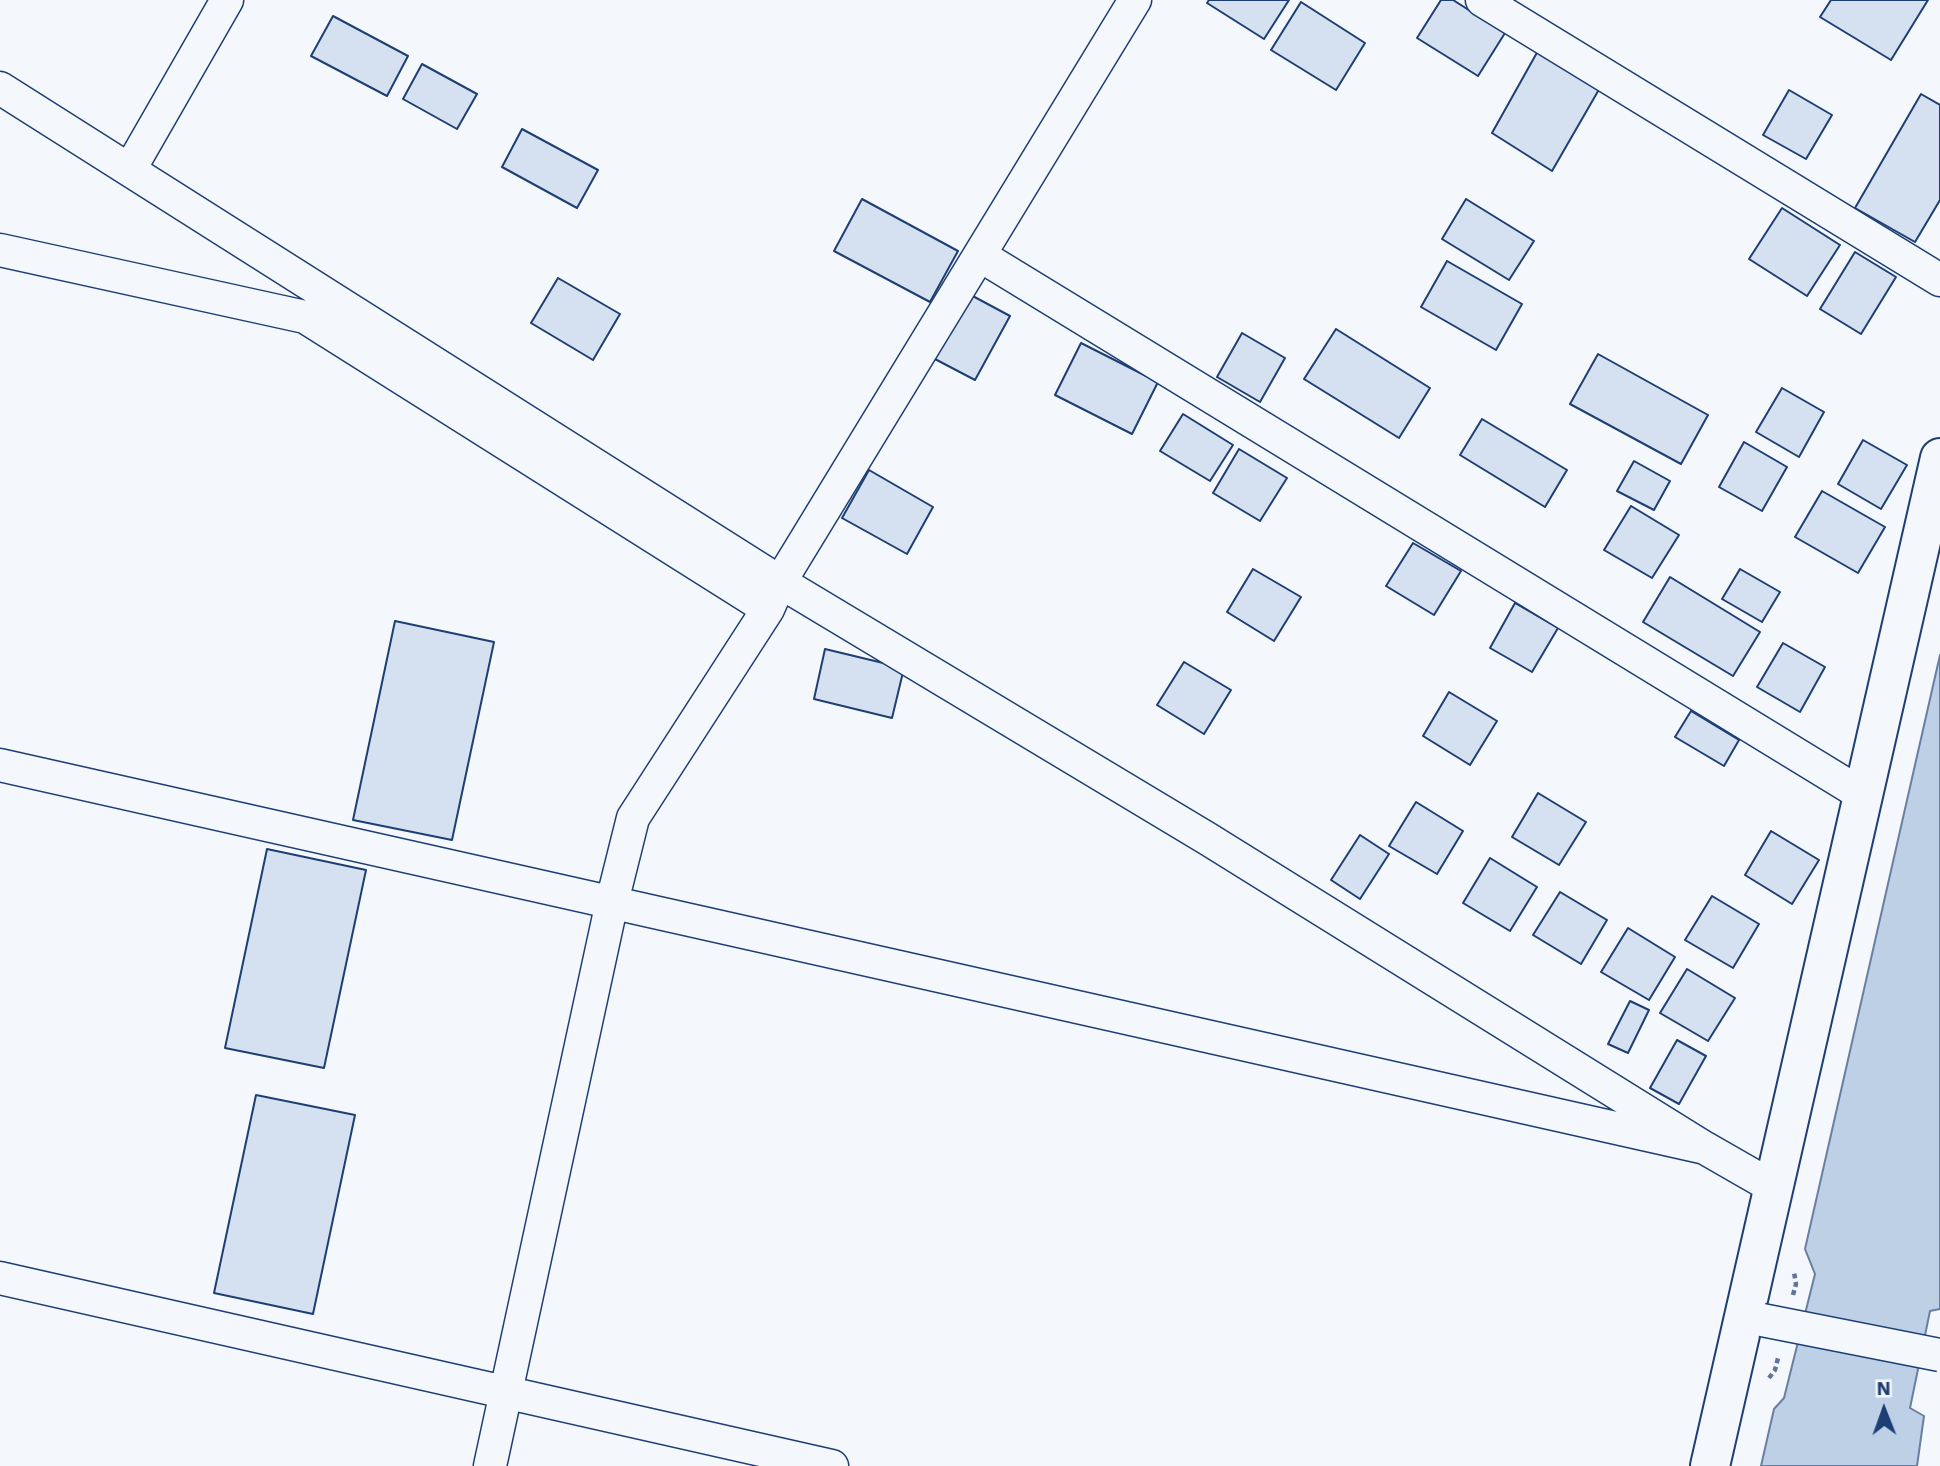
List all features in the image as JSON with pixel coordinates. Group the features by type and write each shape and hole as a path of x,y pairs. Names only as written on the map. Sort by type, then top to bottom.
{"street":[{"path":"130,169 227,0"},
{"path":"490,1466 612,902 633,818 774,595 1135,0"},
{"path":"1482,0 1940,280"},
{"path":"0,88 130,169 774,595"},
{"path":"0,250 305,317 774,595 1208,839 1705,1148 1773,1187"},
{"path":"981,256 1863,795"},
{"path":"1710,1466 1753,1318 1773,1187 1940,458"},
{"path":"0,765 1705,1148"},
{"path":"0,1278 832,1466"},
{"path":"1753,1318 1940,1355"}],"water":[{"path":"1940,655 1940,1309 1930,1311 1910,1408 1924,1416 1917,1466 1761,1466 1774,1409 1784,1398 1815,1274 1805,1249"}],"building":[{"path":"1209,0 1289,0 1264,39 1207,3"},
{"path":"1441,0 1453,0 1505,33 1478,76 1417,38"},
{"path":"1831,0 1928,0 1891,60 1820,17"},
{"path":"1301,2 1365,43 1336,90 1271,50"},
{"path":"333,16 408,56 387,96 311,56"},
{"path":"1539,49 1601,86 1552,171 1492,133"},
{"path":"422,64 477,94 457,129 403,99"},
{"path":"1789,90 1832,115 1806,159 1763,135"},
{"path":"1921,94 1940,105 1940,200 1915,242 1855,208"},
{"path":"522,129 598,170 577,208 502,167"},
{"path":"862,199 958,251 930,302 834,251"},
{"path":"1466,199 1534,241 1509,280 1442,239"},
{"path":"1782,208 1840,245 1807,296 1749,259"},
{"path":"1855,252 1896,277 1861,334 1820,309"},
{"path":"1447,261 1522,304 1496,350 1421,307"},
{"path":"558,278 620,314 593,360 531,323"},
{"path":"969,294 1010,316 975,380 933,358"},
{"path":"1336,329 1430,388 1399,438 1304,379"},
{"path":"1242,333 1285,358 1260,402 1217,377"},
{"path":"1081,343 1158,382 1132,434 1055,395"},
{"path":"1598,354 1708,415 1681,464 1570,404"},
{"path":"1782,388 1824,412 1799,457 1756,432"},
{"path":"1183,414 1233,445 1210,481 1160,451"},
{"path":"1482,419 1567,470 1545,507 1460,455"},
{"path":"1863,440 1907,465 1881,509 1838,484"},
{"path":"1744,442 1787,467 1762,511 1719,487"},
{"path":"1239,449 1287,478 1260,521 1213,493"},
{"path":"1634,461 1670,481 1654,510 1617,491"},
{"path":"869,470 933,507 907,554 842,518"},
{"path":"1822,491 1885,527 1858,573 1795,537"},
{"path":"1631,506 1679,535 1652,578 1604,550"},
{"path":"1413,543 1461,571 1434,615 1386,586"},
{"path":"1253,569 1301,597 1274,641 1227,612"},
{"path":"1740,569 1780,592 1762,622 1722,599"},
{"path":"1670,577 1760,632 1733,676 1643,622"},
{"path":"1515,603 1558,628 1532,672 1490,648"},
{"path":"395,621 494,642 452,840 353,820"},
{"path":"1783,643 1825,667 1800,712 1757,687"},
{"path":"825,649 904,668 892,718 814,699"},
{"path":"1184,662 1231,690 1204,734 1157,705"},
{"path":"1449,692 1497,721 1470,765 1423,736"},
{"path":"1691,711 1739,740 1724,766 1675,737"},
{"path":"1538,793 1586,822 1559,865 1512,837"},
{"path":"1416,802 1463,831 1437,874 1389,846"},
{"path":"1771,831 1819,860 1792,904 1745,875"},
{"path":"1360,835 1389,854 1360,899 1331,880"},
{"path":"267,849 366,870 324,1068 225,1048"},
{"path":"1490,858 1537,887 1510,931 1463,903"},
{"path":"1560,892 1607,920 1581,964 1533,935"},
{"path":"1712,896 1759,924 1733,968 1685,940"},
{"path":"1628,928 1675,957 1649,1000 1601,972"},
{"path":"1687,969 1735,998 1708,1041 1660,1013"},
{"path":"1630,1001 1649,1010 1628,1053 1608,1044"},
{"path":"1677,1040 1706,1056 1679,1104 1650,1088"},
{"path":"256,1095 355,1115 313,1314 214,1293"}]}
